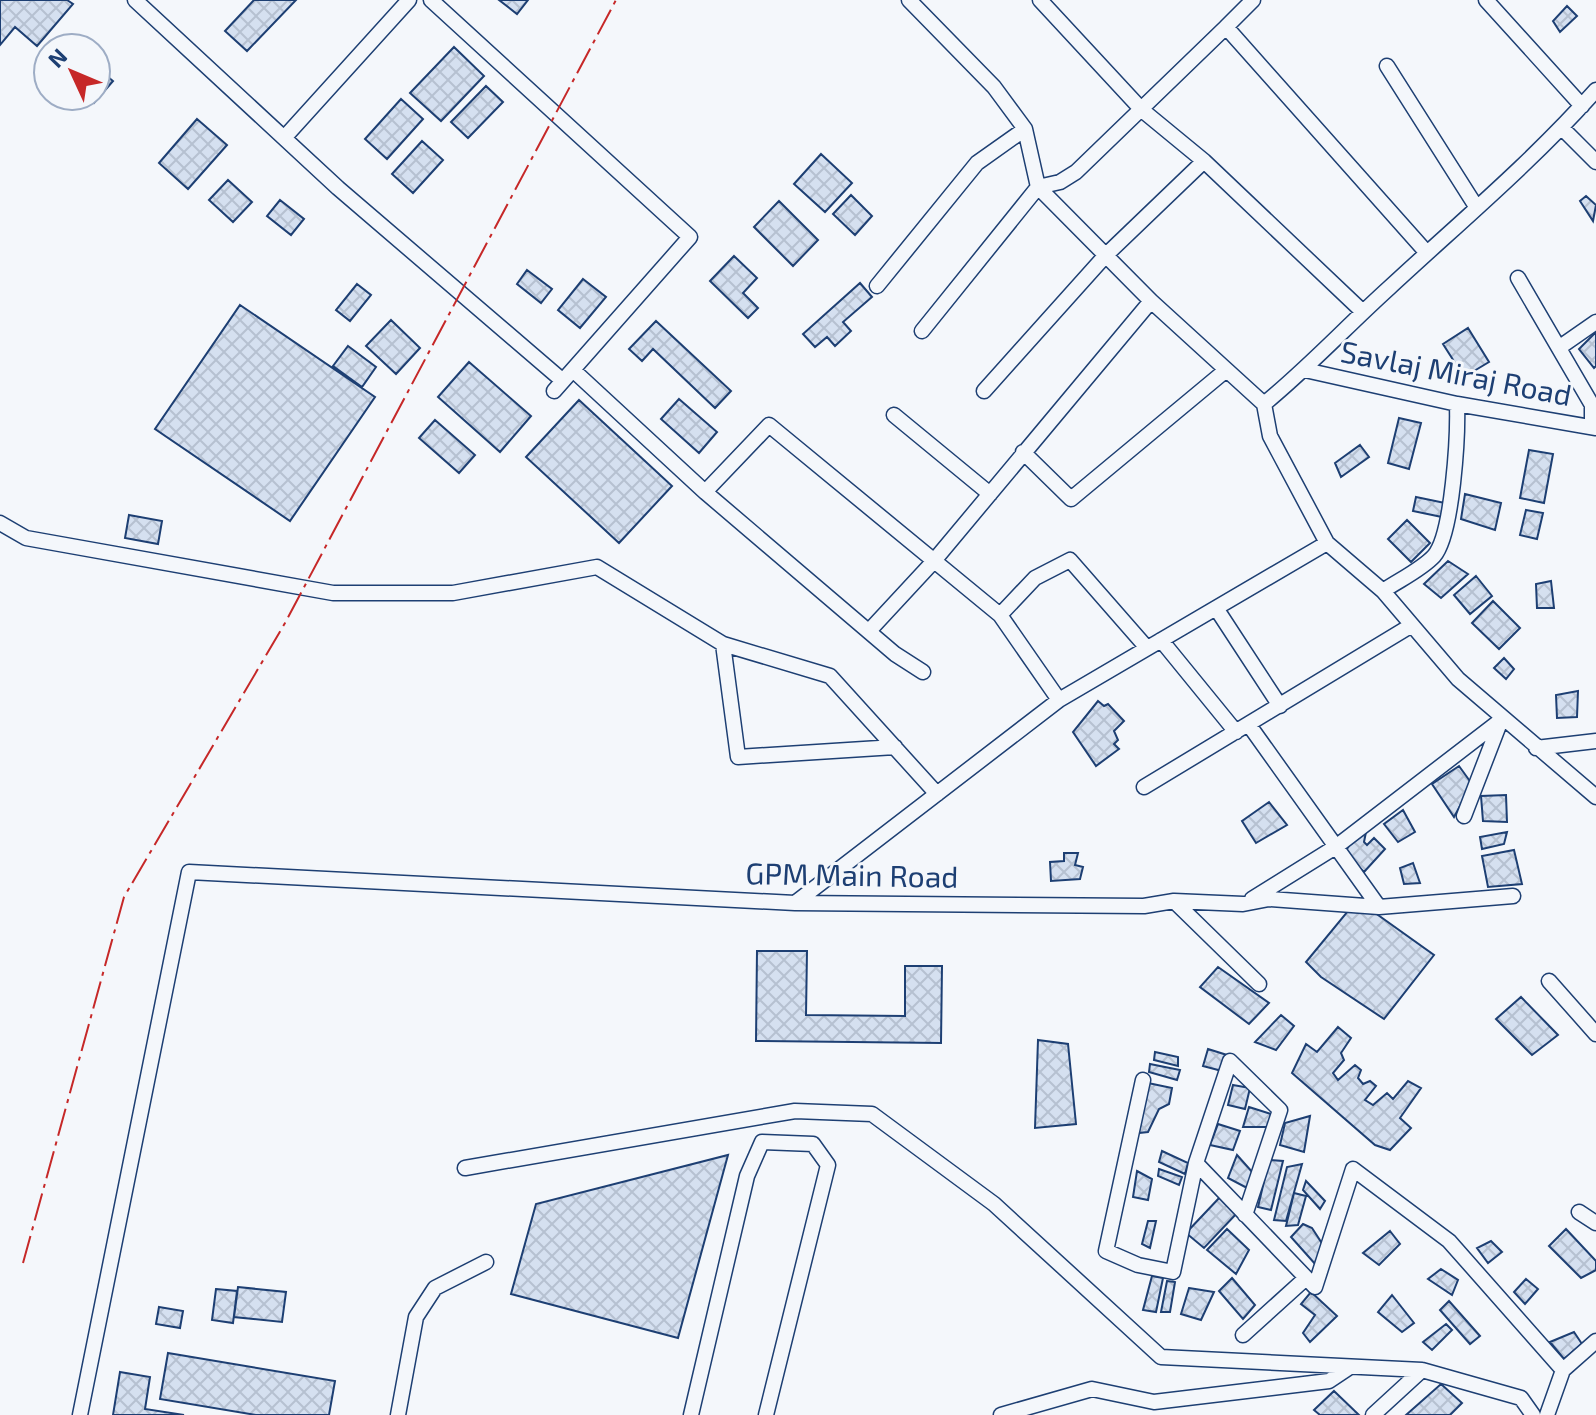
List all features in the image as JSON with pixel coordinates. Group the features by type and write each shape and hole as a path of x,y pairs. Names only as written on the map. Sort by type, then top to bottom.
{"street":[{"path":"135,0 284,138 563,381 705,492 869,631 923,672"},
{"path":"284,138 409,0"},
{"path":"431,0 690,237 563,381"},
{"path":"909,0 994,87 1025,129 1038,187 1151,301 1264,404 1270,436 1327,543 1383,591 1458,679 1501,720 1596,797"},
{"path":"1040,0 1142,110 1204,161 1363,312"},
{"path":"922,331 1038,187 1060,182 1076,172 1253,0"},
{"path":"1486,0 1582,106"},
{"path":"1226,27 1427,253"},
{"path":"1387,66 1477,208"},
{"path":"1264,404 1305,370 1363,312 1562,128 1596,90"},
{"path":"1562,128 1596,162"},
{"path":"877,286 977,163 1000,143 1025,129"},
{"path":"984,391 1105,256 1204,161"},
{"path":"1518,278 1592,405 1594,427"},
{"path":"869,631 933,562 1151,301"},
{"path":"1560,347 1596,322"},
{"name":"Savlaj Miraj Road","path":"1305,370 1457,404 1594,427"},
{"path":"1023,452 1071,499 1225,371"},
{"path":"1383,591 1434,556 1442,543 1451,497 1457,404"},
{"path":"894,415 990,494"},
{"path":"705,492 769,425 1000,615 1059,700"},
{"path":"0,523 26,538 333,593 453,593 597,567 723,644 830,676 937,794"},
{"path":"795,903 1059,700 1327,543"},
{"path":"1000,615 1035,578 1070,560 1147,648"},
{"path":"1216,608 1280,706"},
{"path":"1144,787 1412,625"},
{"path":"1161,640 1243,728 1337,846 1379,907"},
{"path":"723,644 738,757 895,747"},
{"path":"1464,816 1501,720"},
{"path":"1243,904 1337,846 1501,720"},
{"path":"1536,748 1596,741"},
{"name":"GPM Main Road","path":"80,1415 189,872 795,903 1144,906 1174,901 1243,904 1269,899 1379,907 1513,896"},
{"path":"1174,901 1259,984"},
{"path":"1549,981 1596,1034"},
{"path":"1143,1080 1106,1251 1138,1265 1173,1272 1196,1163 1230,1061 1280,1110 1245,1215"},
{"path":"465,1168 795,1111 872,1114 994,1204 1161,1357 1422,1370 1521,1398 1533,1415"},
{"path":"691,1415 747,1176 762,1142 813,1144 828,1165 766,1415"},
{"path":"1196,1163 1315,1287 1353,1169 1449,1241 1563,1370"},
{"path":"1579,1212 1596,1223"},
{"path":"398,1415 416,1317 435,1288 486,1262"},
{"path":"1243,1335 1306,1278"},
{"path":"1547,1415 1563,1370 1596,1341"},
{"path":"1001,1415 1092,1389 1154,1402 1329,1381 1350,1367"},
{"path":"1373,1415 1422,1370"}],"building":[{"path":"0,0 67,0 73,4 49,32 32,32 32,42 15,27 0,45"},
{"path":"254,0 296,0 247,51 225,31"},
{"path":"499,0 528,0 517,14"},
{"path":"1567,6 1577,16 1560,32 1553,21"},
{"path":"454,47 484,76 441,121 410,93"},
{"path":"486,86 503,102 468,138 451,122"},
{"path":"401,99 423,119 387,159 365,139"},
{"path":"197,119 227,145 188,189 159,163"},
{"path":"422,141 443,160 413,193 392,174"},
{"path":"821,154 852,183 825,212 794,184"},
{"path":"228,180 252,202 233,222 209,200"},
{"path":"851,195 872,216 855,235 833,214"},
{"path":"1586,196 1596,205 1593,221 1580,201"},
{"path":"280,200 304,219 291,235 267,216"},
{"path":"779,201 818,240 793,266 754,227"},
{"path":"734,256 757,278 743,293 758,308 748,318 710,281"},
{"path":"527,270 552,289 541,303 517,284"},
{"path":"583,279 606,297 580,328 558,310"},
{"path":"860,283 872,297 843,322 851,331 835,346 827,337 815,347 803,334"},
{"path":"357,284 371,295 350,321 336,310"},
{"path":"240,305 375,397 290,521 155,429"},
{"path":"391,320 420,348 396,374 366,346"},
{"path":"656,321 731,391 715,408 653,349 642,361 629,349"},
{"path":"1468,328 1489,362 1464,377 1443,344"},
{"path":"1596,332 1596,366 1594,368 1579,349"},
{"path":"348,346 376,367 362,387 333,366"},
{"path":"469,362 531,416 500,452 438,397"},
{"path":"679,399 717,432 699,453 661,419"},
{"path":"579,400 672,486 619,543 526,457"},
{"path":"1399,418 1421,423 1409,469 1388,463"},
{"path":"435,420 475,455 459,473 419,438"},
{"path":"1360,445 1369,457 1341,477 1335,463"},
{"path":"1529,450 1553,454 1544,503 1520,498"},
{"path":"1465,494 1501,503 1495,530 1461,519"},
{"path":"1416,497 1445,503 1442,517 1413,511"},
{"path":"1526,510 1543,513 1537,539 1520,535"},
{"path":"129,515 162,521 158,544 125,538"},
{"path":"1407,520 1430,543 1411,562 1388,539"},
{"path":"1448,561 1468,574 1441,598 1424,584"},
{"path":"1476,576 1492,596 1470,614 1454,595"},
{"path":"1551,581 1554,608 1537,608 1536,584"},
{"path":"1493,601 1520,628 1499,649 1472,623"},
{"path":"1504,658 1514,669 1506,679 1494,668"},
{"path":"1578,691 1577,717 1557,718 1556,695"},
{"path":"1098,701 1104,706 1108,704 1124,721 1114,731 1118,740 1114,744 1119,749 1096,766 1073,732"},
{"path":"1459,766 1472,784 1454,817 1432,784"},
{"path":"1506,795 1507,822 1483,821 1481,796"},
{"path":"1269,802 1287,825 1256,843 1242,821"},
{"path":"1403,810 1415,832 1398,842 1384,824"},
{"path":"1359,829 1366,832 1364,842 1367,845 1374,838 1385,849 1364,872 1344,854"},
{"path":"1507,832 1504,844 1482,849 1480,837"},
{"path":"1514,850 1522,884 1488,887 1482,856"},
{"path":"1064,853 1078,853 1075,865 1083,867 1080,879 1051,881 1050,862 1064,861"},
{"path":"1413,863 1420,883 1404,884 1400,868"},
{"path":"1357,900 1434,955 1384,1019 1321,977 1306,962"},
{"path":"757,951 807,951 806,1015 905,1016 905,966 942,966 941,1043 756,1041"},
{"path":"1218,967 1269,1003 1249,1024 1200,987"},
{"path":"1521,997 1558,1035 1532,1055 1496,1019"},
{"path":"1281,1015 1294,1026 1276,1050 1255,1042"},
{"path":"1338,1027 1351,1038 1341,1053 1344,1060 1333,1073 1338,1080 1355,1065 1361,1070 1358,1078 1363,1084 1370,1081 1376,1086 1365,1100 1373,1105 1387,1093 1393,1099 1408,1081 1421,1088 1400,1118 1411,1128 1390,1150 1375,1145 1292,1073 1306,1044 1317,1052"},
{"path":"1038,1040 1068,1044 1076,1124 1035,1128"},
{"path":"1208,1049 1227,1055 1222,1071 1203,1066"},
{"path":"1155,1052 1178,1057 1178,1066 1154,1060"},
{"path":"1150,1064 1180,1070 1177,1080 1149,1072"},
{"path":"1148,1083 1172,1088 1169,1104 1159,1109 1148,1132 1138,1133"},
{"path":"1233,1085 1250,1088 1245,1109 1228,1105"},
{"path":"1249,1107 1271,1114 1268,1127 1243,1127"},
{"path":"1310,1116 1304,1152 1280,1145 1285,1123"},
{"path":"1218,1124 1240,1131 1233,1150 1210,1145"},
{"path":"1162,1151 1188,1163 1185,1174 1159,1162"},
{"path":"728,1155 678,1338 511,1294 536,1204"},
{"path":"1237,1155 1254,1174 1249,1189 1228,1178"},
{"path":"1269,1160 1283,1161 1271,1210 1258,1207"},
{"path":"1302,1164 1286,1221 1274,1220 1287,1167"},
{"path":"1159,1169 1182,1177 1179,1185 1158,1176"},
{"path":"1137,1171 1152,1179 1148,1200 1133,1197"},
{"path":"1306,1181 1325,1201 1320,1209 1303,1190"},
{"path":"1294,1193 1306,1196 1298,1225 1286,1226"},
{"path":"1221,1196 1238,1212 1204,1248 1186,1233"},
{"path":"1148,1221 1156,1221 1150,1248 1142,1244"},
{"path":"1303,1224 1312,1228 1323,1245 1316,1265 1291,1237"},
{"path":"1227,1229 1249,1250 1236,1274 1207,1250"},
{"path":"1566,1229 1596,1261 1596,1270 1581,1278 1549,1246"},
{"path":"1390,1231 1400,1244 1379,1265 1363,1253"},
{"path":"1491,1241 1502,1252 1488,1263 1477,1248"},
{"path":"1441,1269 1458,1280 1452,1295 1428,1279"},
{"path":"1152,1276 1163,1278 1156,1312 1143,1310"},
{"path":"1232,1278 1255,1305 1243,1319 1219,1291"},
{"path":"1526,1279 1538,1289 1525,1304 1514,1292"},
{"path":"1167,1281 1175,1282 1170,1312 1161,1312"},
{"path":"238,1287 286,1292 282,1322 234,1317"},
{"path":"1189,1288 1214,1292 1201,1320 1181,1314"},
{"path":"216,1289 237,1291 233,1323 212,1320"},
{"path":"1311,1292 1337,1316 1310,1342 1303,1333 1315,1315 1301,1304"},
{"path":"1392,1295 1414,1323 1402,1332 1378,1312"},
{"path":"1449,1301 1480,1336 1470,1344 1440,1310"},
{"path":"159,1307 183,1311 180,1328 156,1324"},
{"path":"1446,1324 1452,1330 1432,1350 1423,1342"},
{"path":"1574,1332 1582,1344 1564,1359 1550,1342"},
{"path":"168,1353 335,1381 329,1415 256,1415 160,1399"},
{"path":"120,1372 150,1377 145,1409 184,1415 113,1415"},
{"path":"1441,1384 1462,1403 1450,1415 1406,1415"},
{"path":"1334,1391 1359,1415 1320,1415 1314,1410"}],"power":[{"path":"23,1263 124,897 285,623 616,0"}]}
